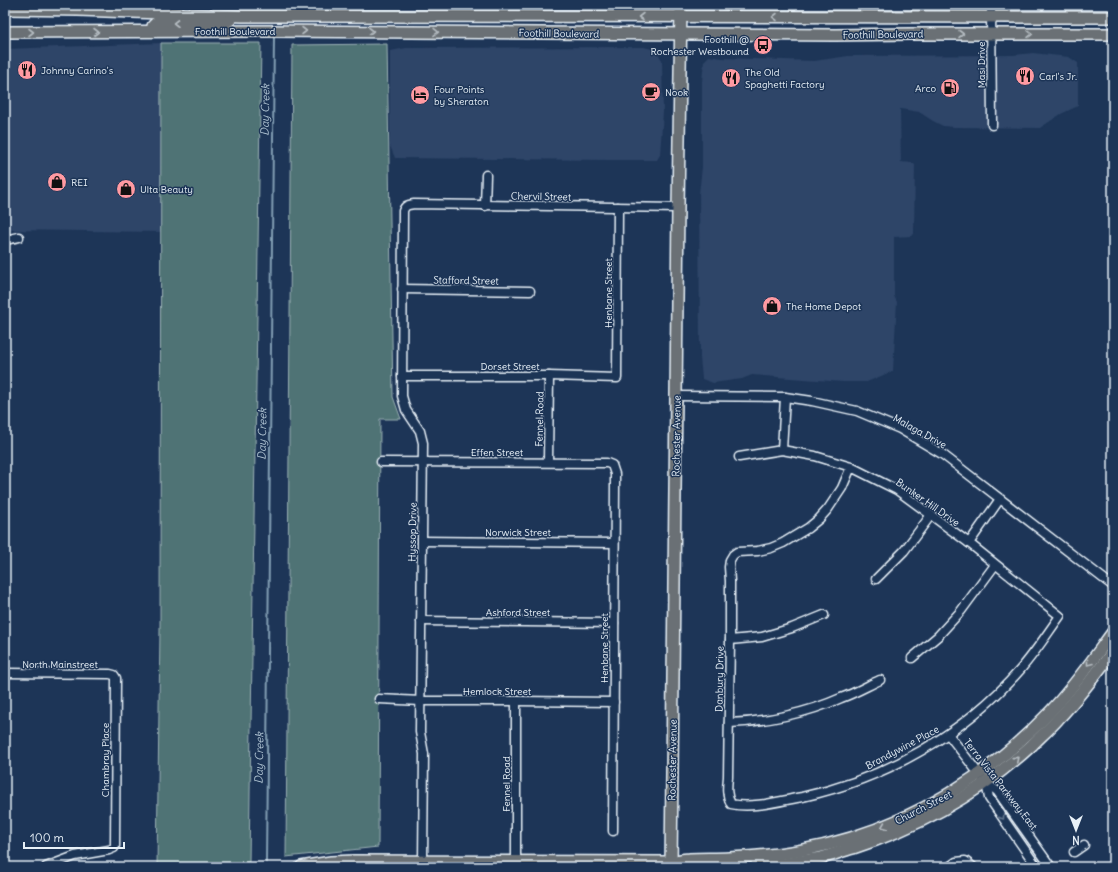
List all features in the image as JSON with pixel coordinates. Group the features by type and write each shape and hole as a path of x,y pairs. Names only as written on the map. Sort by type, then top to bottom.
{"main road":[{"name":"Rochester Avenue","path":"671,865 681,5"},
{"name":"Foothill Boulevard","path":"5,9 93,10 242,16 1113,17"},
{"path":"152,31 153,26 156,23 223,23 242,16"},
{"name":"Foothill Boulevard","path":"5,32 274,31 835,35 1113,34"},
{"name":"Church Street","path":"671,865 688,859 745,858 799,851 861,835 910,815 952,792 983,779 1052,710 1113,632"},
{"name":"Church Street","path":"755,867 822,857 881,838 933,814 983,779 1018,758 1058,720 1113,651"},
{"name":"Church Street","path":"301,867 331,862 353,861 671,865 684,867"}],"street":[{"name":"Masi Drive","path":"991,5 992,125"},
{"path":"485,206 486,175"},
{"name":"Chervil Street","path":"404,207 414,204 678,208"},
{"name":"Hyssop Drive","path":"404,207 402,216 402,396 406,410 420,431 423,443 421,621 421,739 424,754 423,862"},
{"name":"Henbane Street","path":"617,378 618,208"},
{"path":"5,235 19,237 5,240"},
{"name":"Stafford Street","path":"402,289 530,290"},
{"name":"Dorset Street","path":"402,376 550,376 617,378"},
{"name":"Fennel Road","path":"548,462 550,376"},
{"name":"Malaga Drive","path":"676,396 785,397 818,401 857,411 900,429 942,454 1113,586"},
{"path":"782,450 785,397"},
{"name":"Bunker Hill Drive","path":"739,457 782,450 815,456 851,468 897,490 969,543 1060,616"},
{"name":"Effen Street","path":"381,462 548,462 607,463 612,465"},
{"name":"Henbane Street","path":"612,465 615,474 614,831"},
{"name":"Danbury Drive","path":"730,804 727,792 730,560 737,552 758,551 771,548 783,543 808,528 819,519 832,504 842,488 851,468"},
{"path":"969,543 1000,499"},
{"path":"876,579 904,551 931,515"},
{"name":"Norwick Street","path":"422,541 614,543"},
{"path":"912,658 938,636 961,611 995,565"},
{"path":"730,640 762,637 792,628 824,615"},
{"name":"Brandywine Place","path":"730,804 740,806 779,802 824,792 866,777 910,757 935,743 963,723 1003,689 1021,669 1060,616"},
{"name":"Ashford Street","path":"421,621 614,623"},
{"name":"North Mainstreet","path":"5,673 114,675"},
{"name":"Chambray Place","path":"46,867 75,856 109,850 115,846 116,678 114,675"},
{"path":"729,723 748,722 804,711 841,698 880,680"},
{"name":"Hemlock Street","path":"379,699 421,701 614,702"},
{"name":"Fennel Road","path":"516,701 516,864"},
{"name":"Terra Vista Parkway East","path":"948,734 983,779 996,792 1051,867"},
{"path":"983,779 989,798 1037,867"},
{"path":"1074,852 1084,845"},
{"path":"949,867 956,862 965,861 973,867"}],"shaded area":[{"path":"161,43 161,232 5,230 5,49"},
{"path":"644,47 656,50 662,60 663,112 660,155 657,160 395,158 390,146 390,51 406,48"},
{"path":"1033,53 1069,57 1078,63 1078,106 1061,114 1040,128 943,126 919,112 900,109 901,162 913,163 915,165 914,234 911,236 894,237 894,296 897,302 893,371 867,382 843,382 752,375 742,379 713,383 702,379 700,358 699,193 702,167 702,81 704,61 709,56 723,58 814,61 848,56 1013,55"}],"green space":[{"path":"161,43 261,43 249,862 230,867 157,867 160,630"},
{"path":"387,44 393,397 401,419 380,419 378,847 286,857 292,45"}],"waterway":[{"name":"Day Creek","path":"274,5 274,13"},
{"name":"Day Creek","path":"266,862 274,36"}],"place":[{"name":"Foothill @ Rochester Westbound","path":"763,45"},
{"name":"Johnny Carino's","path":"27,70"},
{"name":"Carl's Jr.","path":"1025,76"},
{"name":"The Old Spaghetti Factory","path":"731,78"},
{"name":"Arco","path":"950,88"},
{"name":"Nook","path":"651,92"},
{"name":"Four Points by Sheraton","path":"420,95"},
{"name":"REI","path":"57,182"},
{"name":"Ulta Beauty","path":"126,189"},
{"name":"The Home Depot","path":"772,306"}]}
